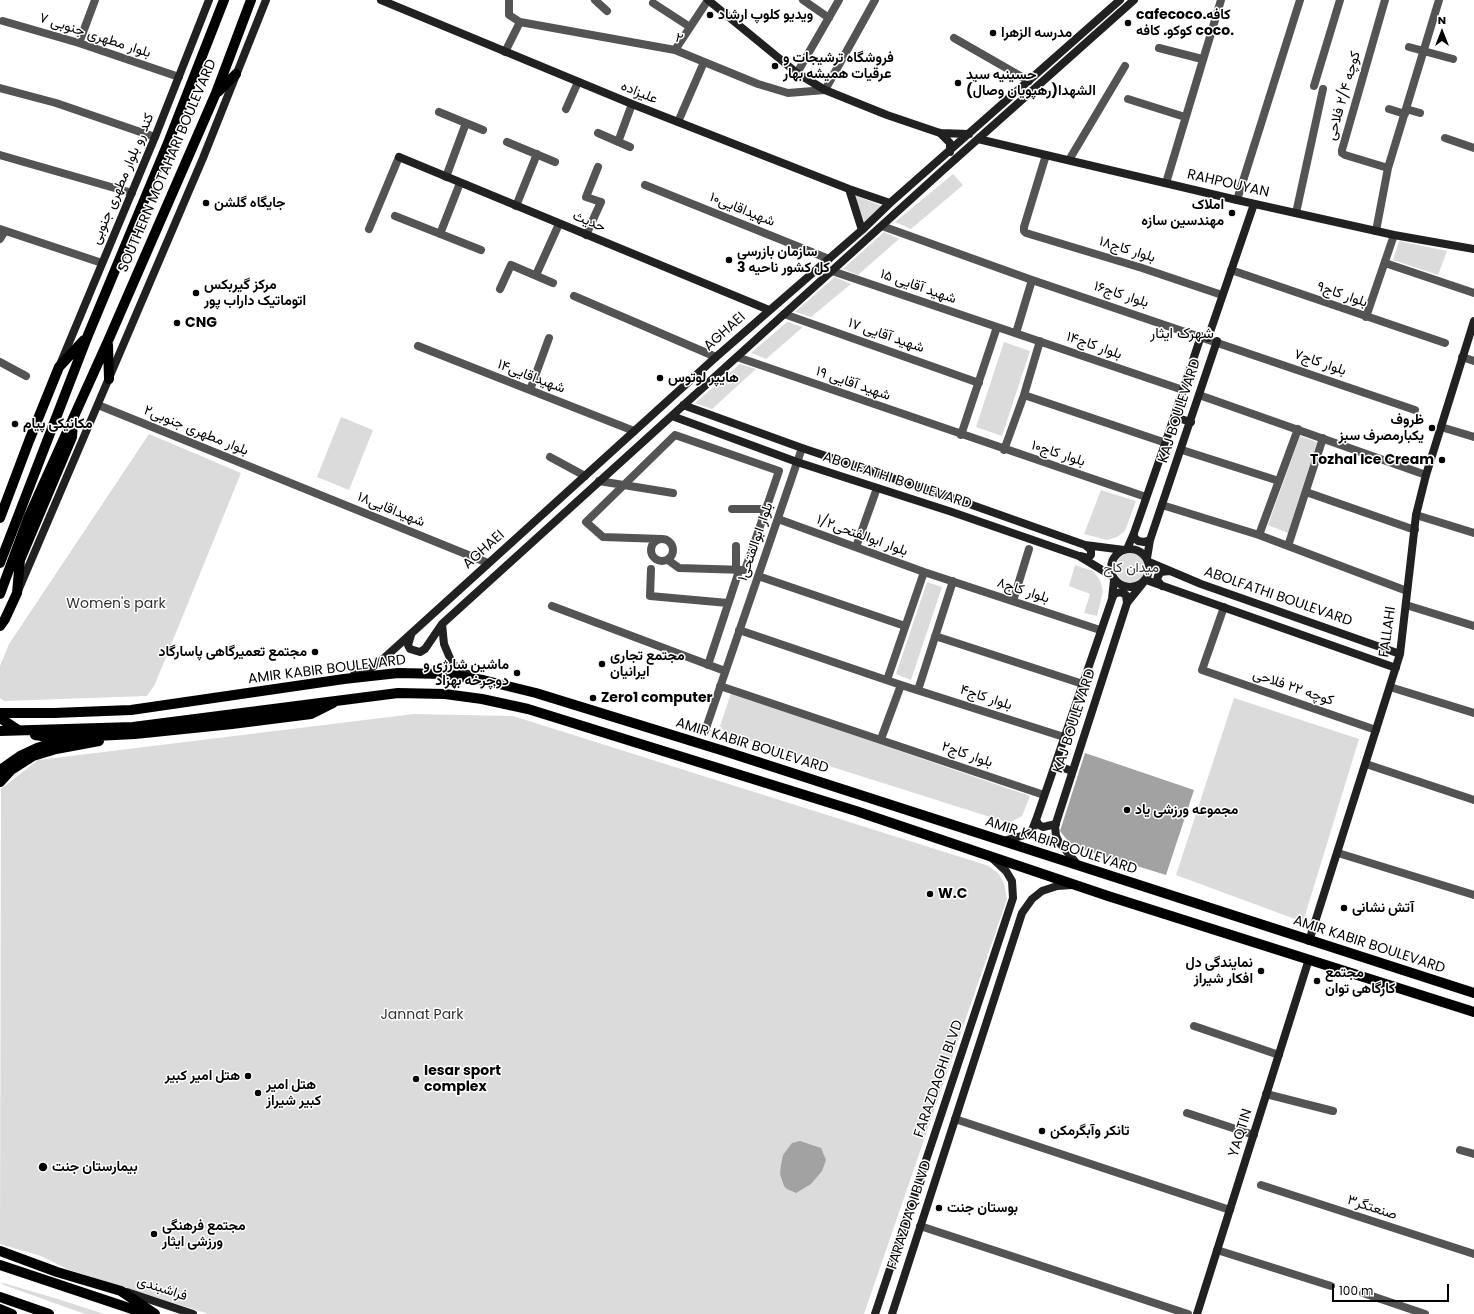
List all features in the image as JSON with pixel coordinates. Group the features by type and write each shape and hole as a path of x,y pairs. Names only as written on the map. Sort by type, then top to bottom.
{"main road":[{"name":"ُSOUTHERN MOTAHARI BOULEVARD","path":"0,563 88,335 168,143 224,0"},
{"name":"ُSOUTHERN MOTAHARI BOULEVARD","path":"0,594 29,516 108,341 216,93 251,0"},
{"path":"216,93 236,74"},
{"path":"0,518 59,367 88,335"},
{"path":"108,341 109,378"},
{"path":"0,626 5,619 17,593 20,560 72,437 73,417"},
{"name":"AMIR KABIR BOULEVARD","path":"0,712 54,713 131,710 344,679 398,673 444,674 483,680 536,693 724,751 1474,993"},
{"path":"0,770 20,756 43,746 126,728 340,699 398,693 445,694 482,699 528,709 856,811 1076,885 1474,1012"},
{"path":"0,718 26,734 55,738 135,734 311,714 340,699"},
{"path":"0,731 126,728"},
{"path":"0,782 11,770 33,756 56,749 135,734"},
{"path":"718,768 724,751"},
{"path":"0,1252 57,1272 121,1290 155,1314"},
{"path":"0,1265 147,1314"},
{"path":"0,1272 128,1314"},
{"path":"0,1297 48,1314"},
{"path":"0,1309 12,1314"}],"street":[{"path":"79,43 95,0"},
{"name":"کند رو بلوار مطهری جنوبی","path":"59,367 155,137 209,0"},
{"path":"17,593 200,164 266,0"},
{"name":"علیزاده","path":"381,0 632,104 849,189 890,203"},
{"path":"505,52 520,22 509,14 509,0"},
{"path":"595,0 607,11"},
{"path":"675,50 708,0 797,73 825,90 887,115 940,133 970,134"},
{"path":"803,0 829,18"},
{"path":"797,73 839,0"},
{"path":"825,90 875,0"},
{"name":"AGHAEI","path":"344,679 368,670 382,660 716,357 830,259 890,203 950,152 1120,0"},
{"name":"AGHAEI","path":"412,633 408,645 410,649 420,652 425,649 442,624 683,405 1134,0"},
{"path":"1166,183 1220,0"},
{"path":"1237,200 1300,0"},
{"path":"1314,86 1340,0"},
{"name":"کوچه ۲/۴ فلاحی","path":"1385,0 1342,153 1388,168"},
{"path":"1376,231 1388,168 1440,0"},
{"path":"653,3 690,27"},
{"path":"1104,15 1110,21"},
{"name":"۷ بلوار مطهری جنوبی","path":"3,21 79,43 179,78"},
{"name":"۲","path":"520,22 675,50 758,84 788,93 825,90"},
{"path":"954,38 1029,81"},
{"path":"1409,47 1454,59"},
{"path":"1159,48 1202,59"},
{"path":"678,122 704,62"},
{"path":"1069,160 1125,66"},
{"path":"566,109 578,82"},
{"path":"0,88 56,103 155,137"},
{"path":"1296,213 1323,89"},
{"path":"1128,99 1185,117"},
{"path":"618,142 632,104"},
{"path":"1389,109 1420,113"},
{"path":"439,112 483,130"},
{"path":"446,177 466,123"},
{"path":"598,133 630,147"},
{"path":"940,133 950,143 950,152"},
{"path":"1445,138 1474,148"},
{"name":"RAHPOUYAN","path":"978,139 1254,204 1394,235 1474,249"},
{"path":"508,142 555,162"},
{"path":"516,206 537,154"},
{"path":"0,155 132,193"},
{"name":"بلوار کاج۱۸","path":"1046,155 1024,231 1182,281 1222,296"},
{"name":"حدیث","path":"369,229 399,157 769,310"},
{"path":"586,235 600,202 586,197 598,167"},
{"path":"440,234 460,183"},
{"name":"شهیداقایی۱۰","path":"645,185 830,259"},
{"path":"849,189 862,230"},
{"name":"KAJ BOULEVARD","path":"1125,550 1134,533 1183,390 1222,296 1254,204"},
{"path":"395,216 481,250"},
{"path":"536,275 558,224"},
{"name":"بلوار کاج۱۶","path":"882,226 1032,280 1217,341"},
{"path":"0,239 2,230 102,263"},
{"path":"1366,317 1394,235"},
{"path":"1385,263 1474,293"},
{"path":"500,289 511,264 553,283"},
{"name":"بلوار کاج۹","path":"1231,270 1445,343"},
{"name":"شهید آقایی ۱۵","path":"832,271 997,327"},
{"path":"1016,333 1032,280"},
{"path":"574,296 716,357"},
{"name":"شهید آقایی ۱۷","path":"784,314 979,382"},
{"name":"FALLAHI","path":"1309,941 1400,654 1416,515 1426,475 1474,321"},
{"path":"961,436 997,327"},
{"name":"بلوار کاج۱۴","path":"997,327 1183,390"},
{"path":"530,390 550,338"},
{"path":"1004,450 1024,396 1040,341"},
{"name":"KAJ BOULEVARD","path":"1148,560 1150,540 1182,450 1217,341"},
{"name":"بلوار کاج۷","path":"1217,341 1415,410"},
{"name":"شهیداقایی۱۴","path":"418,346 634,432"},
{"name":"شهید آقایی ۱۹","path":"737,357 961,436"},
{"path":"1462,357 1474,361"},
{"path":"0,362 26,376"},
{"path":"1199,395 1298,428 1426,475"},
{"path":"1024,396 1166,443"},
{"name":"بلوار مطهری جنوبی۲","path":"98,405 284,480"},
{"name":"ABOLFATHI BOULEVARD","path":"683,405 802,448 958,500 1085,545 1125,550"},
{"name":"ABOLFATHI BOULEVARD","path":"672,416 797,462 952,512 1079,556 1113,578"},
{"path":"1174,417 1190,422"},
{"path":"1441,427 1474,437"},
{"path":"1259,536 1298,428"},
{"path":"662,539 656,540 652,545 651,550 652,556 656,560 662,561 668,560 672,556 672,544 668,540 662,539 602,537 586,522 675,435 779,471 745,570 737,572 679,568 668,560"},
{"name":"بلوار کاج۱۰","path":"961,436 1146,497"},
{"path":"1288,546 1323,438"},
{"name":"بلوار ابوالفتحی۱","path":"704,731 802,448"},
{"path":"1182,450 1279,481"},
{"path":"550,457 585,476"},
{"name":"شهیداقایی۱۸","path":"284,480 488,563"},
{"path":"599,482 673,493"},
{"path":"856,547 877,488"},
{"path":"1306,492 1415,530"},
{"path":"952,512 958,500"},
{"path":"1162,505 1288,546 1407,591"},
{"path":"732,509 766,509"},
{"path":"1416,515 1474,533"},
{"name":"بلوار ابوالفتحی۱/۲","path":"778,519 938,576"},
{"path":"1134,533 1134,537 1138,541 1144,542 1150,540"},
{"path":"1079,556 1088,558 1092,555 1091,550 1085,545"},
{"path":"708,665 737,572 736,546"},
{"path":"1013,601 1029,549"},
{"path":"1125,550 1136,550 1148,560 1149,575 1144,582 1134,588 1128,588 1118,584 1113,578 1111,570 1114,558 1125,550"},
{"name":"ABOLFATHI BOULEVARD","path":"1148,560 1169,571 1400,654"},
{"path":"651,569 650,596 728,603"},
{"path":"1162,586 1157,580 1158,576 1161,572 1169,571"},
{"path":"887,680 924,572"},
{"path":"758,576 905,626"},
{"name":"بلوار کاج۸","path":"938,576 1100,630"},
{"name":"KAJ BOULEVARD","path":"1001,841 1010,840 1025,835 1032,830 1112,599 1113,578"},
{"path":"918,690 952,581"},
{"name":"KAJ BOULEVARD","path":"1079,866 1059,842 1056,836 1056,824 1127,603 1144,582"},
{"name":"ABOLFATHI BOULEVARD","path":"1144,582 1162,586 1224,607 1396,668"},
{"path":"1112,599 1114,594 1121,592 1126,595 1127,603"},
{"path":"1406,605 1474,626"},
{"path":"552,606 725,671"},
{"name":"کوچه ۲۲ فلاحی","path":"1224,607 1202,670 1376,730"},
{"path":"1273,624 1278,610"},
{"path":"442,624 444,644 452,663 462,672 483,680"},
{"name":"بلوار کاج۴","path":"740,630 901,685 1064,737"},
{"path":"935,636 1083,684"},
{"path":"881,739 901,685"},
{"name":"بلوار کاج۲","path":"720,686 1044,795"},
{"path":"1390,687 1474,713"},
{"path":"1366,764 1474,800"},
{"path":"1055,765 1072,771"},
{"path":"1036,820 1038,825 1043,827 1056,824"},
{"path":"1338,853 1474,894"},
{"name":"FARAZDAGHI BLVD","path":"875,1314 1013,898 1012,881 1006,871 992,857"},
{"name":"FARAZDAQI BLVD","path":"892,1314 1022,914 1032,899 1042,891 1056,886 1076,885"},
{"path":"1009,910 1013,904 1018,903 1022,907 1022,914"},
{"name":"YAQTIN","path":"1198,1314 1309,959"},
{"path":"1194,1026 1279,1055"},
{"path":"1266,1094 1333,1111"},
{"path":"1187,1113 1254,1135"},
{"path":"955,1119 1230,1210"},
{"path":"1460,1150 1474,1154"},
{"name":"صنعتگر۳","path":"1262,1186 1474,1254"},
{"path":"920,1226 1188,1314"},
{"path":"1217,1250 1330,1286"},
{"name":"فراشبندی","path":"121,1290 193,1314"},
{"path":"1363,1293 1425,1314"}],"green space":[{"path":"953,174 963,185 911,229 895,222"},
{"path":"854,195 882,206 865,223"},
{"path":"884,232 899,239 858,275 843,269"},
{"path":"1399,241 1447,251 1438,275 1393,260"},
{"path":"835,277 851,284 811,317 795,312"},
{"path":"787,322 803,327 766,359 751,353"},
{"path":"1004,342 1030,351 1002,436 976,427"},
{"path":"740,364 756,369 712,409 695,403"},
{"path":"341,417 373,430 349,490 317,477"},
{"name":"Women's park","path":"149,434 241,473 155,684 147,696 4,701 0,698 0,666 9,644"},
{"path":"1300,436 1317,442 1288,533 1268,525"},
{"path":"1101,490 1136,501 1125,531 1117,537 1107,540 1084,534"},
{"name":"میدان کاج","path":"1131,553 1142,557 1146,568 1142,579 1131,583 1120,579 1116,568 1120,557"},
{"path":"1075,565 1093,571 1100,580 1103,591 1097,616 1084,613 1090,594 1069,586"},
{"path":"927,582 942,587 911,680 896,674"},
{"path":"731,693 1030,796 1022,816 1009,823 725,733 720,726"},
{"path":"1234,698 1359,739 1303,922 1176,875"},
{"name":"Jannat Park","path":"414,714 513,716 989,866 999,874 1004,883 1007,899 864,1314 209,1314 67,1269 41,1256 0,1244 1,789 38,760"},
{"path":"0,1282 104,1314 85,1314 4,1285"}],"shaded area":[{"name":"مجموعه ورزشی یاد","path":"1085,753 1194,790 1166,875 1072,846 1060,831"},
{"path":"800,1141 821,1148 826,1160 822,1171 811,1184 796,1193 784,1186 780,1174 783,1155 792,1143"}],"place":[{"name":"ویدیو کلوپ ارشاد","path":"710,15"},
{"name":"cafecoco.کافه کوکو. کافه coco.","path":"1128,23"},
{"name":"مدرسه الزهرا","path":"993,33"},
{"name":"فروشگاه ترشیجات و عرقیات همیشه بهار","path":"775,66"},
{"name":"حسینیه سید الشهدا(رهپویان وصال)","path":"958,83"},
{"name":"جایگاه گلشن","path":"206,203"},
{"name":"املاک مهندسین سازه","path":"1232,213"},
{"name":"سازمان بازرسی کل کشور ناحیه 3","path":"729,260"},
{"name":"مرکز گیربکس اتوماتیک داراب پور","path":"196,293"},
{"name":"CNG","path":"177,323"},
{"name":"هایپر لوتوس","path":"660,378"},
{"name":"مکانیکی پیام","path":"15,424"},
{"name":"ظروف یکبارمصرف سبز","path":"1432,428"},
{"name":"Tozhal Ice Cream","path":"1442,460"},
{"name":"مجتمع تعمیرگاهی پاسارگاد","path":"315,652"},
{"name":"مجتمع تجاری ایرانیان","path":"602,664"},
{"name":"ماشین شارژی و دوچرخه بهزاد","path":"517,673"},
{"name":"Zero1 computer","path":"593,698"},
{"name":"مجموعه ورزشی یاد","path":"1127,810"},
{"name":"W.C","path":"930,894"},
{"name":"آتش نشانی","path":"1344,908"},
{"name":"نمایندگی دل افکار شیراز","path":"1261,971"},
{"name":"مجتمع کارگاهی توان","path":"1317,981"},
{"name":"هتل امیر کبیر","path":"248,1076"},
{"name":"Iesar sport complex","path":"416,1079"},
{"name":"هتل امیر کبیر شیراز","path":"258,1093"},
{"name":"تانکر وآبگرمکن","path":"1042,1131"},
{"name":"بیمارستان جنت","path":"43,1167"},
{"name":"بوستان جنت","path":"939,1208"},
{"name":"مجتمع فرهنگی ورزشی ایثار","path":"154,1234"}],"district":[{"name":"شهرک ایثار","path":"1182,334"}]}
